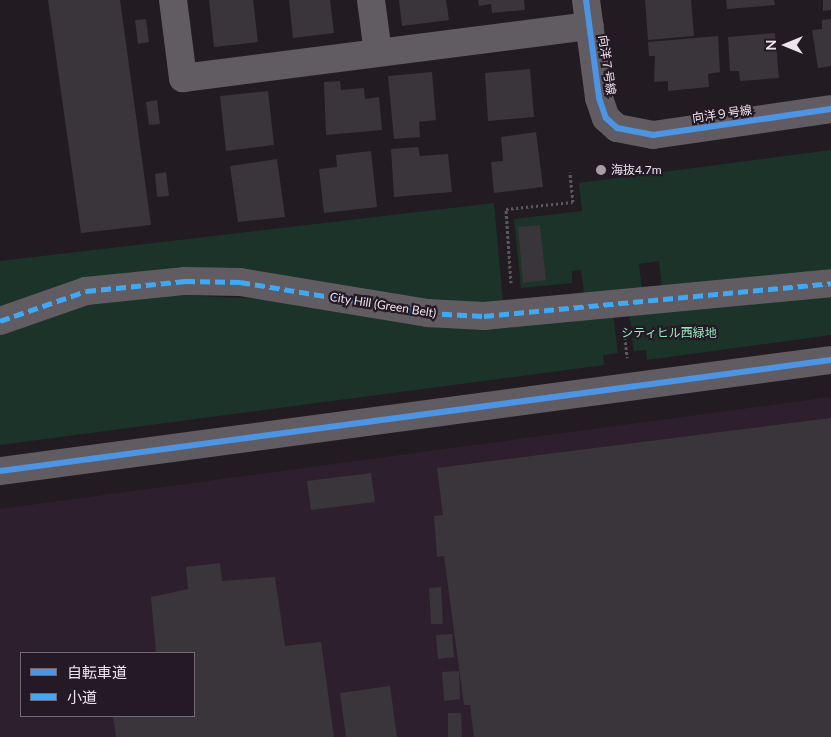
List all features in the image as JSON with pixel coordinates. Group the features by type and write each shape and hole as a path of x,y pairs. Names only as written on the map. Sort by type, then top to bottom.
{"street":[{"path":"172,0 183,78 378,53 588,13"},
{"path":"371,0 378,53"},
{"name":"向洋７号線","path":"588,13 599,98 606,118 616,128"},
{"name":"向洋９号線","path":"616,128 653,135 831,109"},
{"name":"City Hill (Green Belt)","path":"0,321 86,291 185,281 249,284 427,313 513,313 831,283"},
{"path":"0,470 831,360"}],"path":[{"path":"513,313 506,209 573,202 570,172"}],"shaded area":[{"path":"831,397 831,737 0,737 0,509"}],"green space":[{"path":"831,150 831,274 662,287 659,261 639,264 642,290 538,298 584,293 581,270 572,271 572,283 521,288 514,219 582,211 579,183"},
{"path":"494,203 503,303 434,305 296,280 0,310 0,261"},
{"path":"158,294 613,315 618,353 603,355 604,365 0,445 0,331 93,303"},
{"name":"シティヒル西緑地","path":"831,296 831,335 647,360 646,350 634,351 629,313"}],"building":[{"path":"48,0 120,0 151,225 81,233"},
{"path":"209,0 253,0 258,42 214,47"},
{"path":"289,0 330,0 334,33 293,38"},
{"path":"399,0 446,0 449,20 402,26"},
{"path":"478,0 524,0 525,10 492,13 491,4 479,6"},
{"path":"645,0 691,0 694,36 648,40"},
{"path":"726,0 774,0 775,5 727,9"},
{"path":"823,0 831,0 831,10 823,11"},
{"path":"146,19 149,42 138,44 135,20"},
{"path":"831,19 831,66 818,68 812,30 822,29 822,20"},
{"path":"775,33 779,78 740,81 739,71 730,71 728,37"},
{"path":"718,36 720,72 708,74 709,87 668,91 668,81 654,82 655,56 649,56 648,42"},
{"path":"530,69 534,117 488,121 485,73"},
{"path":"432,72 436,120 419,122 420,137 394,139 388,76"},
{"path":"340,81 341,90 364,88 365,99 379,97 382,130 326,135 324,82"},
{"path":"268,91 274,145 226,151 220,96"},
{"path":"157,100 160,124 149,125 146,102"},
{"path":"536,132 543,187 494,193 491,162 503,161 501,137"},
{"path":"418,147 420,156 448,154 452,192 394,197 391,149"},
{"path":"371,151 377,207 324,213 319,169 337,167 336,155"},
{"path":"277,159 285,217 238,222 230,166"},
{"path":"166,172 169,196 157,197 155,174"},
{"path":"540,225 546,280 523,283 518,227"},
{"path":"831,418 831,737 474,737 470,705 464,705 444,556 437,557 434,516 443,515 437,468"},
{"path":"371,473 375,502 311,510 307,481"},
{"path":"220,563 222,581 275,577 285,646 321,642 334,737 116,737 113,717 195,717 195,652 156,652 151,597 188,589 186,567"},
{"path":"441,587 443,624 431,624 429,588"},
{"path":"452,634 454,657 438,659 436,635"},
{"path":"459,671 460,699 444,701 442,672"},
{"path":"390,686 397,737 346,737 340,693"},
{"path":"448,713 461,713 462,737 448,737"}],"marked path":[{"path":"0,321 86,291 185,281 240,282 427,313 484,316 831,283"}],"cycle path":[{"path":"586,0 599,98 606,118 617,128 653,135 831,109"},
{"path":"0,471 831,360"}],"place":[{"name":"海抜4.7m","path":"601,170"}]}
